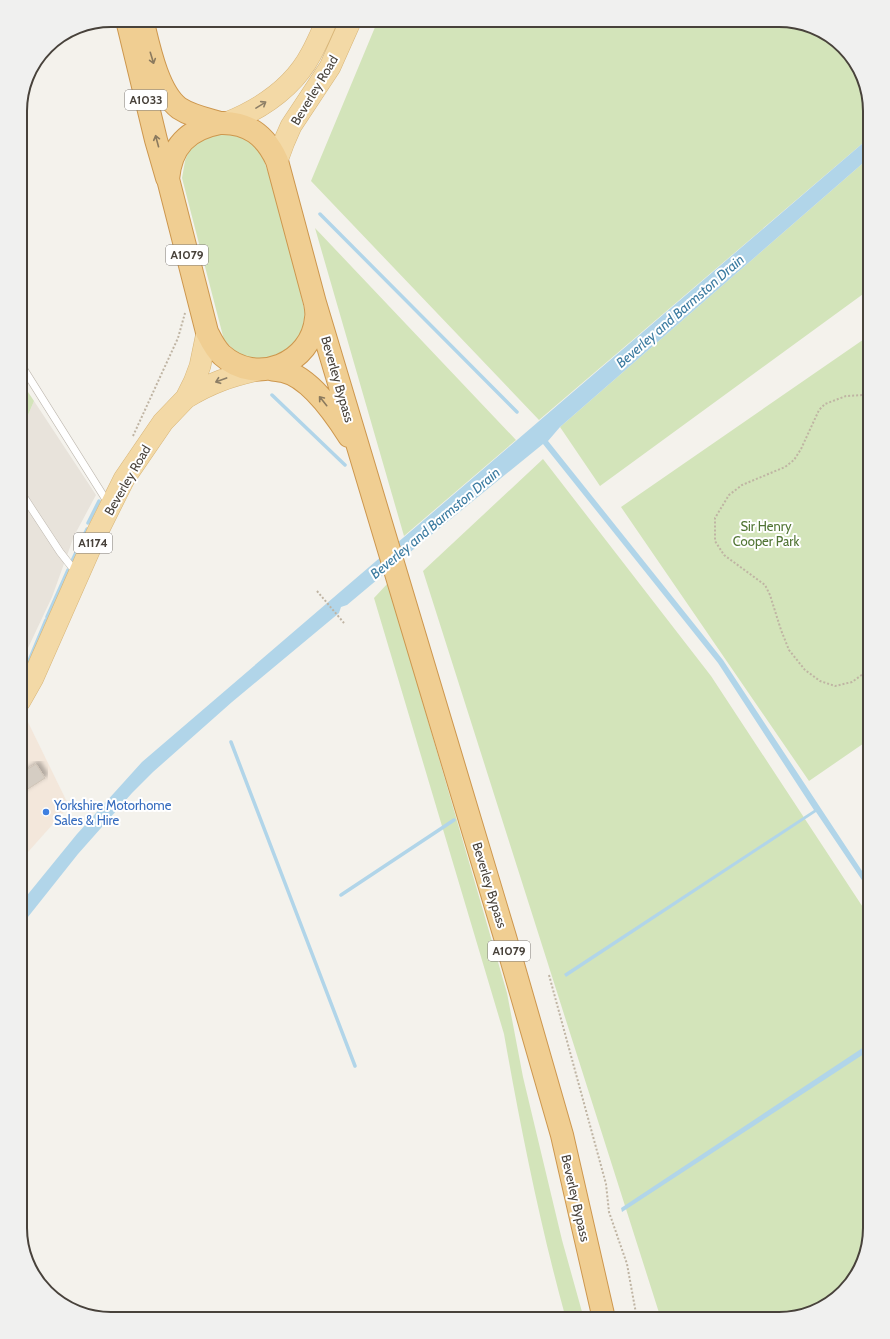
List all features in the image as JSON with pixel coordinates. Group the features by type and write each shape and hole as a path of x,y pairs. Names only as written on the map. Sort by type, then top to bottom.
{"highway":[{"name":"A1033","path":"129,27 156,140 168,179"},
{"name":"A1033","path":"144,27 156,70 171,100 179,108 203,119 223,122"},
{"name":"A1079","path":"223,122 197,129 187,136 173,155 169,167 168,179 207,332 213,344 222,355 233,363 245,368 265,370"},
{"path":"223,122 243,126 258,134 269,146 277,161 315,303 316,318 314,332 307,346 297,357 285,365 265,370"},
{"name":"Beverley Bypass","path":"315,303 505,937 562,1135 602,1312"},
{"name":"Beverley Bypass","path":"265,370 284,371 295,375 308,385 344,428 361,456"}],"main road":[{"name":"Beverley Road","path":"223,122 243,116 259,107 276,96 290,83 312,54 324,27"},
{"name":"Beverley Road","path":"277,161 292,126 330,66 348,27"},
{"name":"Beverley Road","path":"186,398 200,366 207,332"},
{"name":"Beverley Road","path":"27,689 124,479 163,422 186,398 203,388 220,380 265,370"}],"lane":[{"path":"27,375 110,507"},
{"path":"27,502 71,566 81,570"}],"path":[{"path":"131,441 178,338 186,311"},
{"path":"863,395 846,396 825,404 819,410 801,449 794,460 785,467 742,485 729,495 716,518 715,541 724,555 765,585 770,595 789,650 805,670 820,681 835,686 852,682 863,674"},
{"path":"317,591 344,623"},
{"path":"549,975 606,1184 609,1212 627,1264 636,1312"}],"shaded area":[{"path":"34,401 96,495 74,536 52,597 27,650 27,418"},
{"path":"27,720 69,806 27,853"}],"green space":[{"path":"375,27 785,27 811,33 821,38 839,51 852,69 857,79 862,100 863,143 539,420 311,181"},
{"path":"222,131 242,134 260,149 269,175 298,282 305,313 302,331 292,349 277,359 242,358 224,340 182,178 185,161 191,145"},
{"path":"863,163 863,294 600,486 560,427"},
{"path":"315,228 516,440 404,536"},
{"name":"Sir Henry Cooper Park","path":"863,340 863,744 809,781 621,507"},
{"path":"27,390 34,401 27,418"},
{"path":"543,459 711,676 863,907 862,1239 857,1260 852,1270 839,1288 821,1301 801,1309 779,1312 659,1312 423,571"},
{"path":"388,583 507,993 523,1077 562,1240 582,1312 564,1312 532,1177 504,1034 374,598"}],"water":[{"name":"Beverley and Barmston Drain","path":"863,143 863,163 560,427 548,441 723,660 863,872 863,882 816,812 566,977 564,974 814,810 718,663 543,444 347,605 341,607 339,613 232,702 153,772 132,793 78,854 27,918 27,895 77,834 142,762"},
{"path":"863,1048 863,1055 622,1212 621,1208"}],"building":[{"path":"36,764 45,778 27,790 27,770"}],"waterway":[{"path":"320,214 517,412"},
{"path":"272,395 345,465"},
{"path":"88,523 99,501"},
{"path":"72,561 87,529"},
{"path":"47,617 68,570"},
{"path":"28,663 46,620"},
{"path":"231,742 355,1066"},
{"path":"341,895 454,820"}],"place":[{"name":"Yorkshire Motorhome Sales & Hire","path":"46,812"}]}
